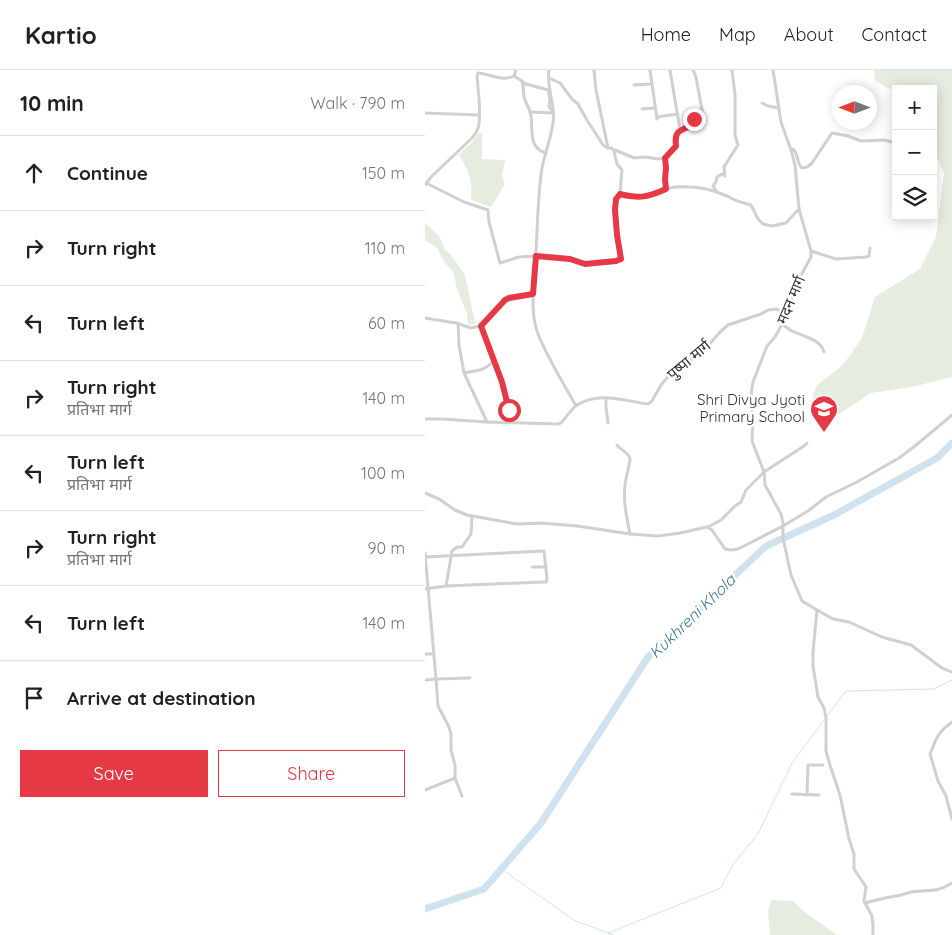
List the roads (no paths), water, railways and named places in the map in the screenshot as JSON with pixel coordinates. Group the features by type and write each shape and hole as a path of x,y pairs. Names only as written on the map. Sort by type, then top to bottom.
{"street":[{"path":"516,70 514,76 507,79 478,73 479,126 477,131 426,184 464,202 488,210 489,222 500,263 519,257 536,256 570,259 585,264 621,259 615,210 616,199 620,194 621,170 617,164 614,150"},
{"path":"549,70 548,78 554,113 538,201 533,294 534,316 544,347 576,406"},
{"path":"594,70 596,90 608,148"},
{"path":"650,70 657,118 677,114"},
{"path":"670,70 680,130"},
{"path":"693,70 703,115 699,118 696,114"},
{"path":"717,192 713,186 719,176 722,174 725,176 724,168 738,145 735,135 735,94 732,70"},
{"path":"773,70 781,122 795,165 799,209 811,251 840,259 869,256 870,248"},
{"path":"514,76 526,84 548,90 551,100 549,107 554,113"},
{"path":"548,78 560,83 578,104 600,141 608,148 634,158 665,158 676,146 675,137 677,134 680,130 692,125 696,114 702,108"},
{"path":"522,81 523,96 530,112 534,144 538,150 546,153"},
{"path":"633,85 652,84"},
{"path":"762,103 779,108"},
{"path":"642,109 655,108"},
{"path":"530,112 554,113"},
{"path":"425,114 479,115"},
{"path":"791,150 795,151 802,168 812,163 832,133 861,141 884,140 892,142"},
{"path":"665,158 666,189"},
{"path":"620,194 641,198 678,186 699,188 717,192 751,205 758,219 763,224 771,226 786,223 799,209"},
{"name":"मदन मार्ग","path":"811,251 811,257 799,279 782,324 775,337 767,346 753,382 751,394 752,441 764,472 765,485 781,514 783,538 795,588 802,601 833,619 849,622 882,637 911,645 943,668 952,672"},
{"path":"425,318 458,323 471,328 481,326 505,300 533,294"},
{"name":"पुष्पा मार्ग","path":"425,419 561,423 576,406 591,398 628,400 648,404 670,374 701,354 728,325 768,310 776,309 786,315"},
{"path":"458,323 459,345 464,373 487,422"},
{"path":"782,324 817,342 825,352"},
{"path":"481,326 502,382 513,423"},
{"path":"464,373 479,371 494,361"},
{"path":"606,398 608,423"},
{"path":"708,527 725,550 737,549 808,511 826,497 899,458 952,415"},
{"path":"425,493 439,499 455,510 472,516 517,524 577,526 658,536 708,527 721,520 741,502 747,490 764,472 807,443"},
{"path":"617,445 628,454 630,459 625,488 625,508 630,534"},
{"path":"446,586 451,551 462,547 471,534 472,516"},
{"path":"425,558 544,551 547,579 546,582 426,588"},
{"path":"425,553 426,588 431,622 438,706 451,734 455,778 462,796"},
{"path":"532,567 546,567"},
{"path":"817,610 813,652 817,696 826,718 829,765 840,795 855,869 866,887 865,903 872,916 873,935"},
{"path":"425,622 431,622"},
{"path":"425,654 434,654"},
{"path":"425,680 470,678"},
{"path":"952,722 936,739 930,754 938,781 946,796 952,819"},
{"path":"807,795 808,765 823,765"},
{"path":"425,790 455,778"},
{"path":"792,794 819,795"},
{"path":"865,903 891,896 936,890 952,882"}],"waterway":[{"name":"Kukhreni Khola","path":"425,909 484,889 541,823 648,657 766,546 834,515 937,458 952,443"},
{"path":"827,716 846,691 933,689 952,680"},
{"path":"608,933 721,888 732,866 758,834 792,763 825,719"},
{"path":"501,869 574,920 613,935"}],"place":[{"name":"Shri Divya Jyoti Primary School","path":"824,433"}]}
